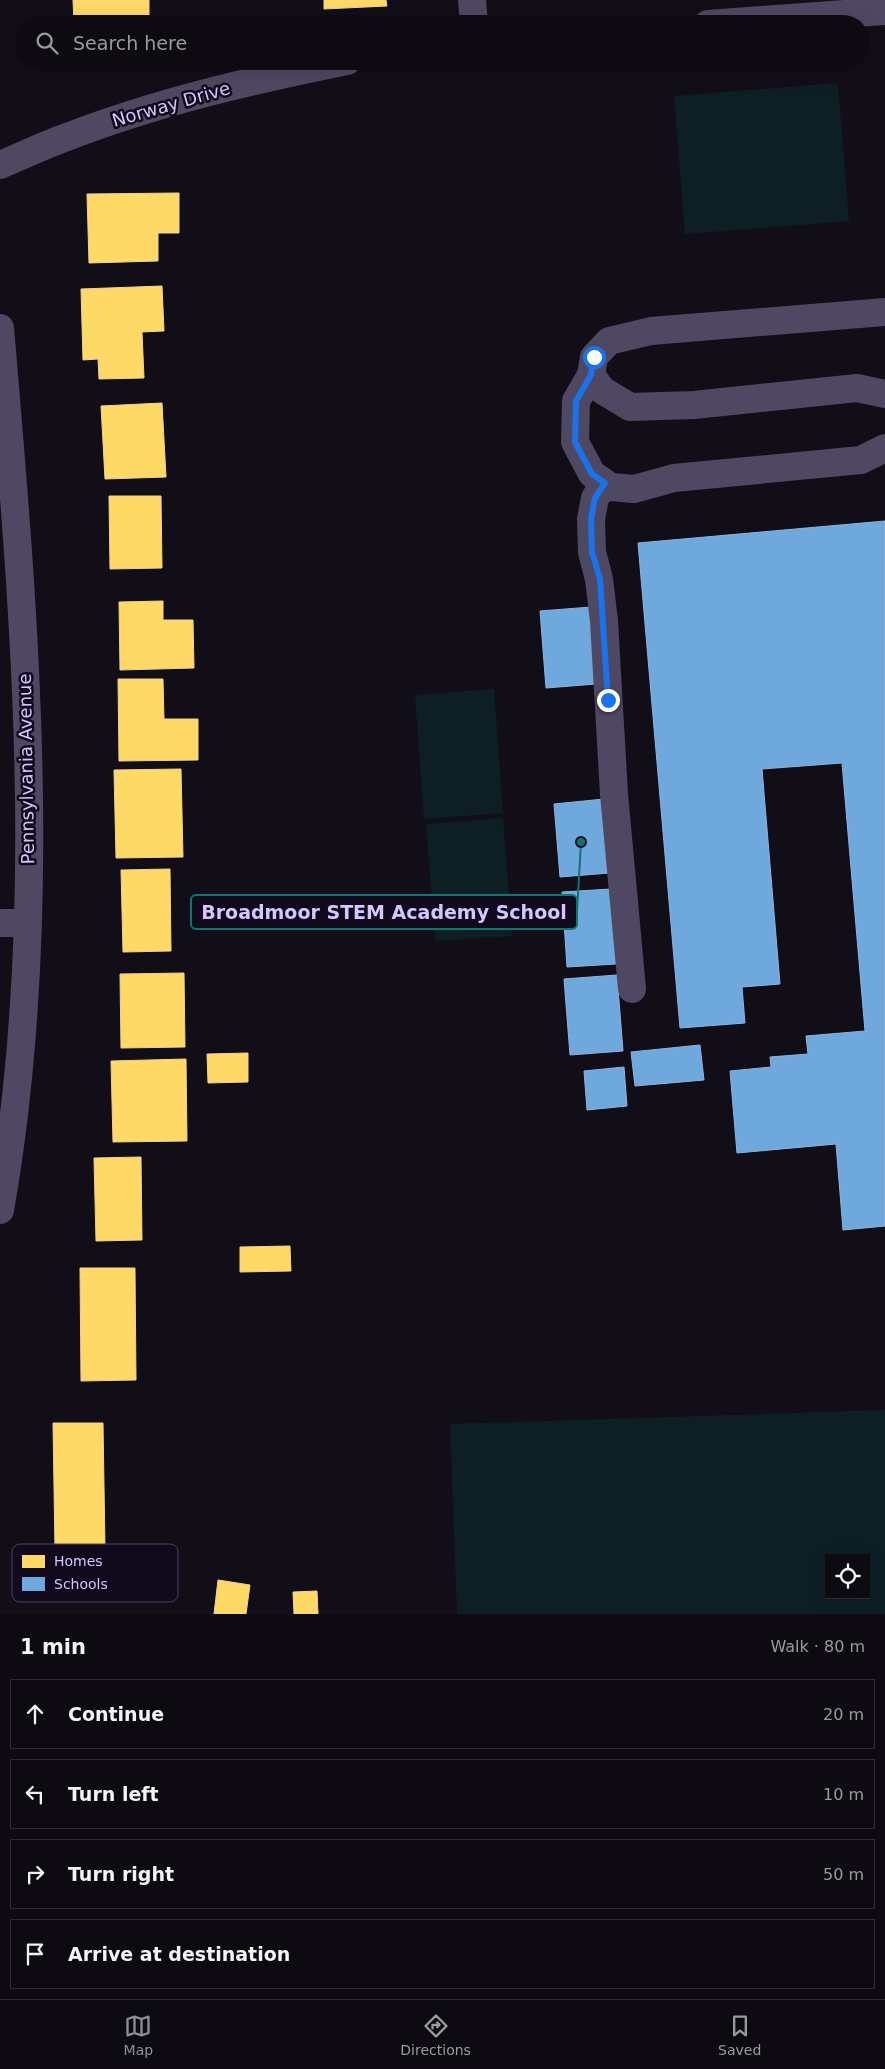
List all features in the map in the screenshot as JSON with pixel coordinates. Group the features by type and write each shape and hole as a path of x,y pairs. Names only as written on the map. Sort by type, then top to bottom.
{"street":[{"path":"472,0 473,15"},
{"path":"822,15 885,10"},
{"name":"Norway Drive","path":"0,165 66,137 134,114 267,77 302,70"},
{"path":"885,312 652,331 609,341 594,357 591,375 576,401 575,442 592,474 611,487 634,489 674,478 860,460 885,448"},
{"name":"Pennsylvania Avenue","path":"0,328 24,652 29,796 27,923 22,1040 15,1110 0,1210"},
{"path":"591,375 602,390 630,407 694,405 857,388 885,394"},
{"path":"605,483 595,498 591,519 592,552 600,579 604,621 614,794 632,989"},
{"path":"0,923 27,923"}],"shaded area":[{"path":"838,83 849,221 685,234 674,96"},
{"path":"494,689 503,813 424,819 415,695"},
{"path":"503,818 512,936 435,941 426,824"},
{"path":"885,1410 885,1614 457,1614 450,1424"}],"building: Homes":[{"path":"73,0 149,0 149,15 74,15"},
{"path":"324,0 386,0 387,6 324,9"},
{"path":"179,193 179,233 158,233 158,261 89,263 87,194"},
{"path":"162,286 164,331 142,332 144,378 99,379 98,359 83,360 81,289"},
{"path":"162,403 166,477 105,479 101,406"},
{"path":"109,496 161,496 162,568 110,569"},
{"path":"163,601 163,620 193,620 194,668 120,670 119,602"},
{"path":"118,679 163,679 164,719 198,719 198,760 119,761"},
{"path":"181,769 183,857 116,858 114,770"},
{"path":"170,869 171,951 123,952 121,870"},
{"path":"184,973 185,1047 121,1048 120,974"},
{"path":"248,1053 248,1082 208,1083 207,1054"},
{"path":"186,1059 187,1141 113,1142 111,1061"},
{"path":"141,1157 142,1240 96,1241 94,1158"},
{"path":"290,1246 291,1271 240,1272 240,1247"},
{"path":"80,1268 135,1268 136,1380 81,1381"},
{"path":"53,1423 103,1423 105,1544 55,1544"},
{"path":"218,1580 250,1585 246,1614 214,1614"},
{"path":"317,1591 318,1614 294,1614 293,1592"}],"building: Schools":[{"path":"885,521 885,1226 843,1230 836,1144 737,1153 730,1071 771,1067 770,1057 808,1054 806,1036 865,1031 842,763 762,769 780,984 742,987 745,1023 680,1028 638,543"},
{"path":"591,607 596,684 546,688 540,611"},
{"path":"604,799 610,873 560,877 554,804"},
{"path":"611,889 616,964 567,967 562,892"},
{"path":"617,975 623,1051 570,1055 564,979"},
{"path":"700,1045 704,1080 635,1086 631,1052"},
{"path":"624,1067 627,1106 587,1110 584,1071"}],"place":[{"name":"Broadmoor STEM Academy School","path":"581,842"}],"route":[{"path":"594,357 591,375 576,401 575,442 592,474 605,483 595,498 591,519 592,552 600,579 604,621 608,700"}]}
